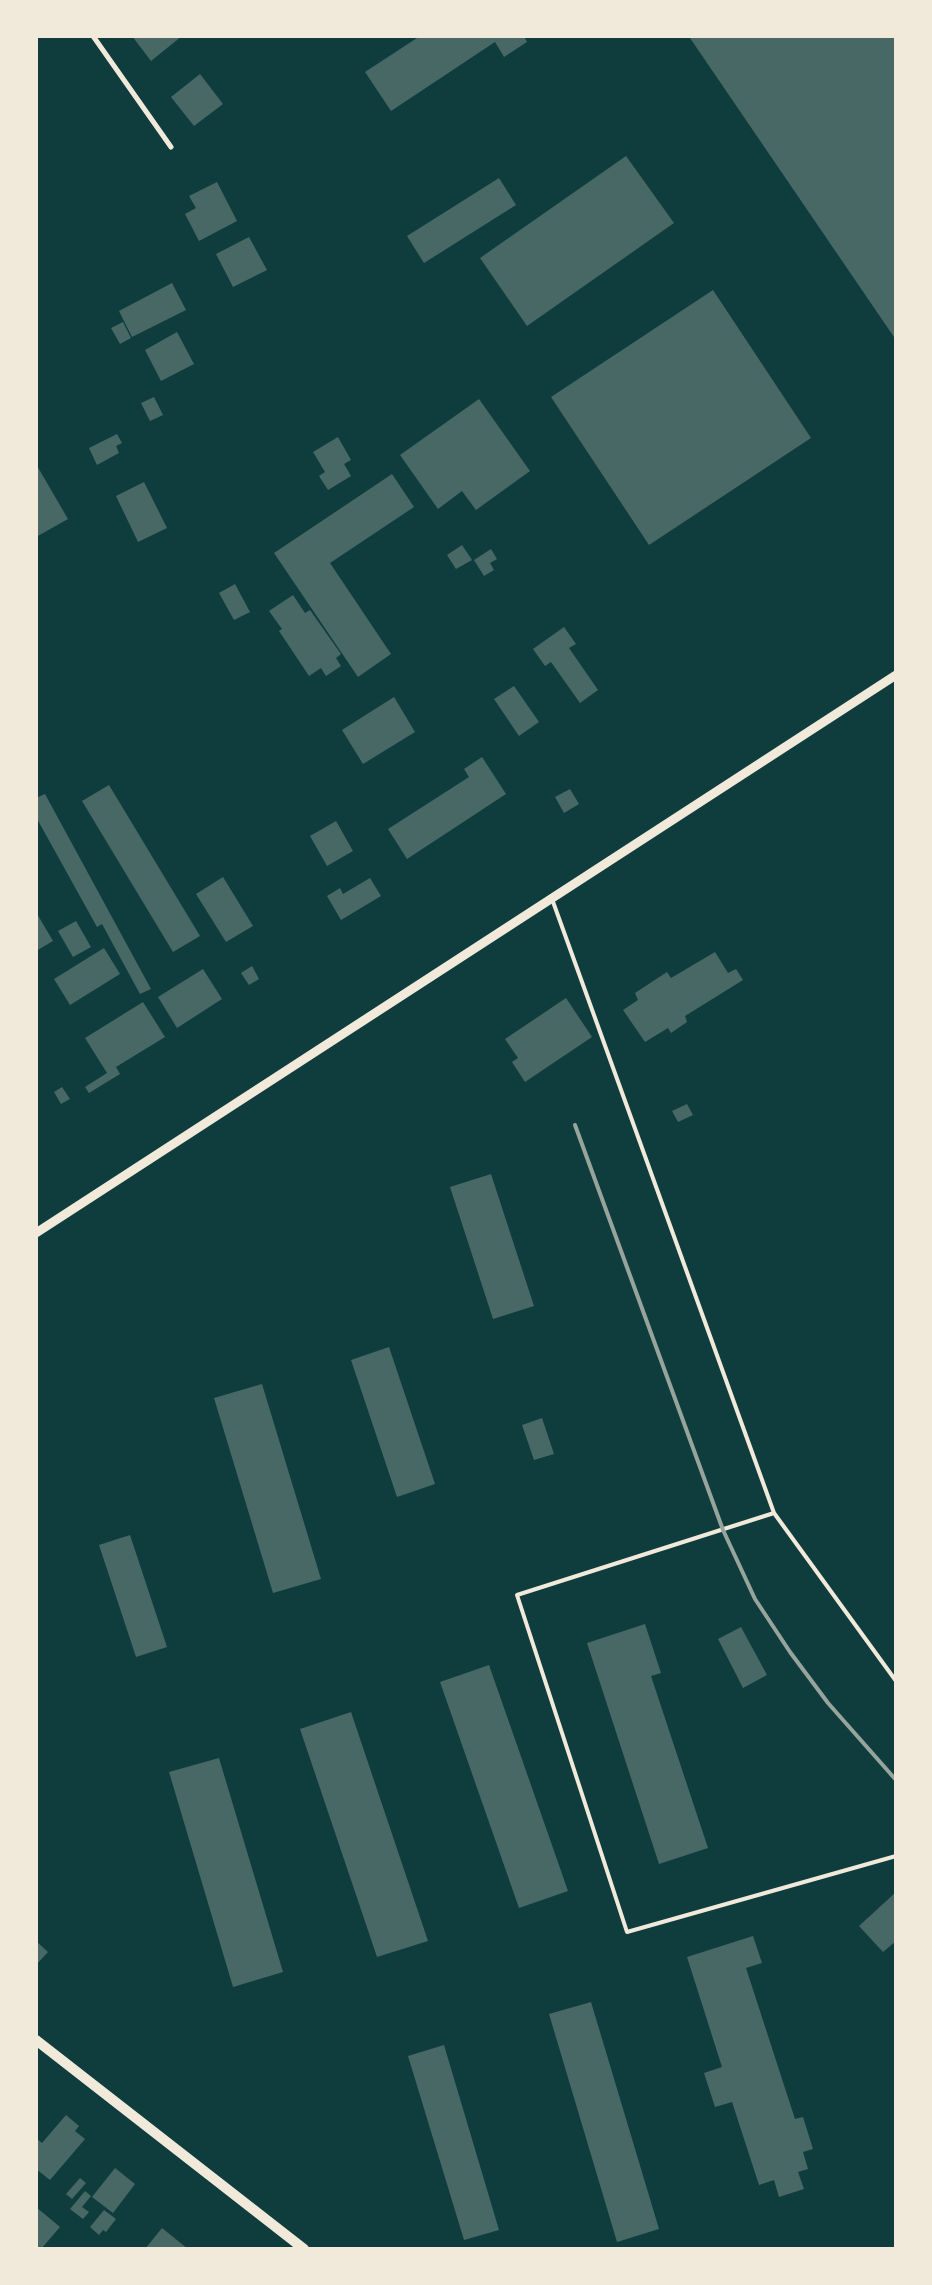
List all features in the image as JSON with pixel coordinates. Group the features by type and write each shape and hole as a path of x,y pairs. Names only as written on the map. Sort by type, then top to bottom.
{"main road":[{"path":"36,2040 304,2249"}],"street":[{"path":"93,36 170,147"},
{"path":"36,1233 896,675"}],"lane":[{"path":"552,899 774,1513 896,1681"},
{"path":"774,1513 517,1595 627,1932 896,1856"}],"building":[{"path":"132,36 182,36 151,61"},
{"path":"420,36 524,36 527,42 504,57 495,42 391,111 365,72"},
{"path":"693,36 896,36 896,340 690,38"},
{"path":"200,74 223,104 194,126 171,97"},
{"path":"626,156 674,223 527,326 480,258"},
{"path":"499,178 516,205 424,263 407,236"},
{"path":"217,182 237,221 199,241 185,214 196,208 189,196"},
{"path":"249,237 267,270 233,287 216,254"},
{"path":"172,283 186,310 132,337 119,311"},
{"path":"713,290 811,438 649,545 551,397"},
{"path":"123,322 131,338 120,344 111,328"},
{"path":"177,332 194,364 161,381 145,350"},
{"path":"154,397 163,415 150,421 141,403"},
{"path":"479,399 530,471 476,510 462,491 438,509 400,455"},
{"path":"117,434 122,443 116,446 119,453 97,465 89,448"},
{"path":"338,437 351,460 344,464 351,476 328,490 319,476 325,472 313,452"},
{"path":"36,464 68,519 36,537"},
{"path":"392,474 414,507 330,563 391,654 358,677 274,553"},
{"path":"144,482 167,528 138,542 116,496"},
{"path":"462,545 472,560 456,569 447,555"},
{"path":"491,549 497,559 490,563 494,570 484,576 474,560"},
{"path":"235,584 250,612 234,620 219,593"},
{"path":"293,595 305,613 310,610 341,654 336,658 341,666 326,676 321,668 309,676 279,631 282,629 269,611"},
{"path":"564,627 576,644 569,648 598,690 580,703 551,662 545,666 533,649"},
{"path":"514,686 539,722 519,736 494,699"},
{"path":"394,697 415,732 363,764 342,730"},
{"path":"482,757 506,794 407,859 388,829 469,777 464,769"},
{"path":"109,785 200,936 173,952 82,801"},
{"path":"570,789 579,804 564,813 555,797"},
{"path":"45,794 151,989 140,994 102,924 97,927 36,817 36,798"},
{"path":"336,821 353,851 327,866 310,836"},
{"path":"223,877 253,926 226,942 196,894"},
{"path":"370,878 381,896 341,920 327,896 340,888 343,894"},
{"path":"36,912 53,941 36,951"},
{"path":"76,921 91,947 73,957 58,931"},
{"path":"104,948 120,974 70,1005 54,979"},
{"path":"715,952 728,973 736,969 743,980 685,1016 687,1022 671,1033 668,1028 645,1042 623,1010 638,1000 635,993 667,972 671,978"},
{"path":"252,966 259,979 249,985 241,973"},
{"path":"203,969 222,999 177,1028 158,997"},
{"path":"566,998 592,1037 525,1082 512,1062 518,1058 505,1039"},
{"path":"143,1002 165,1037 116,1067 120,1074 89,1093 85,1087 107,1073 85,1038"},
{"path":"62,1087 70,1099 61,1104 54,1092"},
{"path":"687,1104 693,1115 678,1122 672,1111"},
{"path":"491,1174 534,1306 493,1319 450,1187"},
{"path":"389,1347 435,1484 397,1497 351,1360"},
{"path":"262,1384 321,1579 273,1593 214,1398"},
{"path":"542,1418 554,1454 534,1460 522,1425"},
{"path":"130,1535 167,1647 136,1657 99,1545"},
{"path":"645,1624 661,1673 651,1676 708,1848 659,1864 587,1643"},
{"path":"741,1627 767,1675 743,1688 718,1639"},
{"path":"489,1665 568,1891 519,1908 440,1682"},
{"path":"351,1712 428,1941 377,1957 300,1729"},
{"path":"219,1758 283,1972 233,1987 169,1772"},
{"path":"896,1892 896,1941 883,1952 859,1926"},
{"path":"753,1936 762,1963 746,1968 795,2119 803,2117 813,2149 803,2152 808,2169 798,2172 804,2189 779,2197 774,2180 759,2185 732,2102 715,2107 704,2073 722,2067 687,1957"},
{"path":"36,1941 48,1952 36,1965"},
{"path":"591,2002 659,2229 617,2242 549,2014"},
{"path":"444,2045 499,2230 464,2240 408,2056"},
{"path":"66,2115 79,2126 75,2131 85,2139 50,2180 36,2169 36,2138 42,2143"},
{"path":"115,2168 135,2184 113,2213 92,2197"},
{"path":"80,2178 86,2183 72,2199 66,2194"},
{"path":"85,2191 91,2196 82,2207 89,2212 83,2219 70,2209"},
{"path":"36,2207 60,2227 41,2249 36,2249"},
{"path":"104,2210 116,2219 106,2232 103,2230 99,2235 90,2227"},
{"path":"162,2228 188,2249 145,2249"}],"railway":[{"path":"575,1125 723,1530 755,1599 790,1652 828,1703 896,1780"}]}
